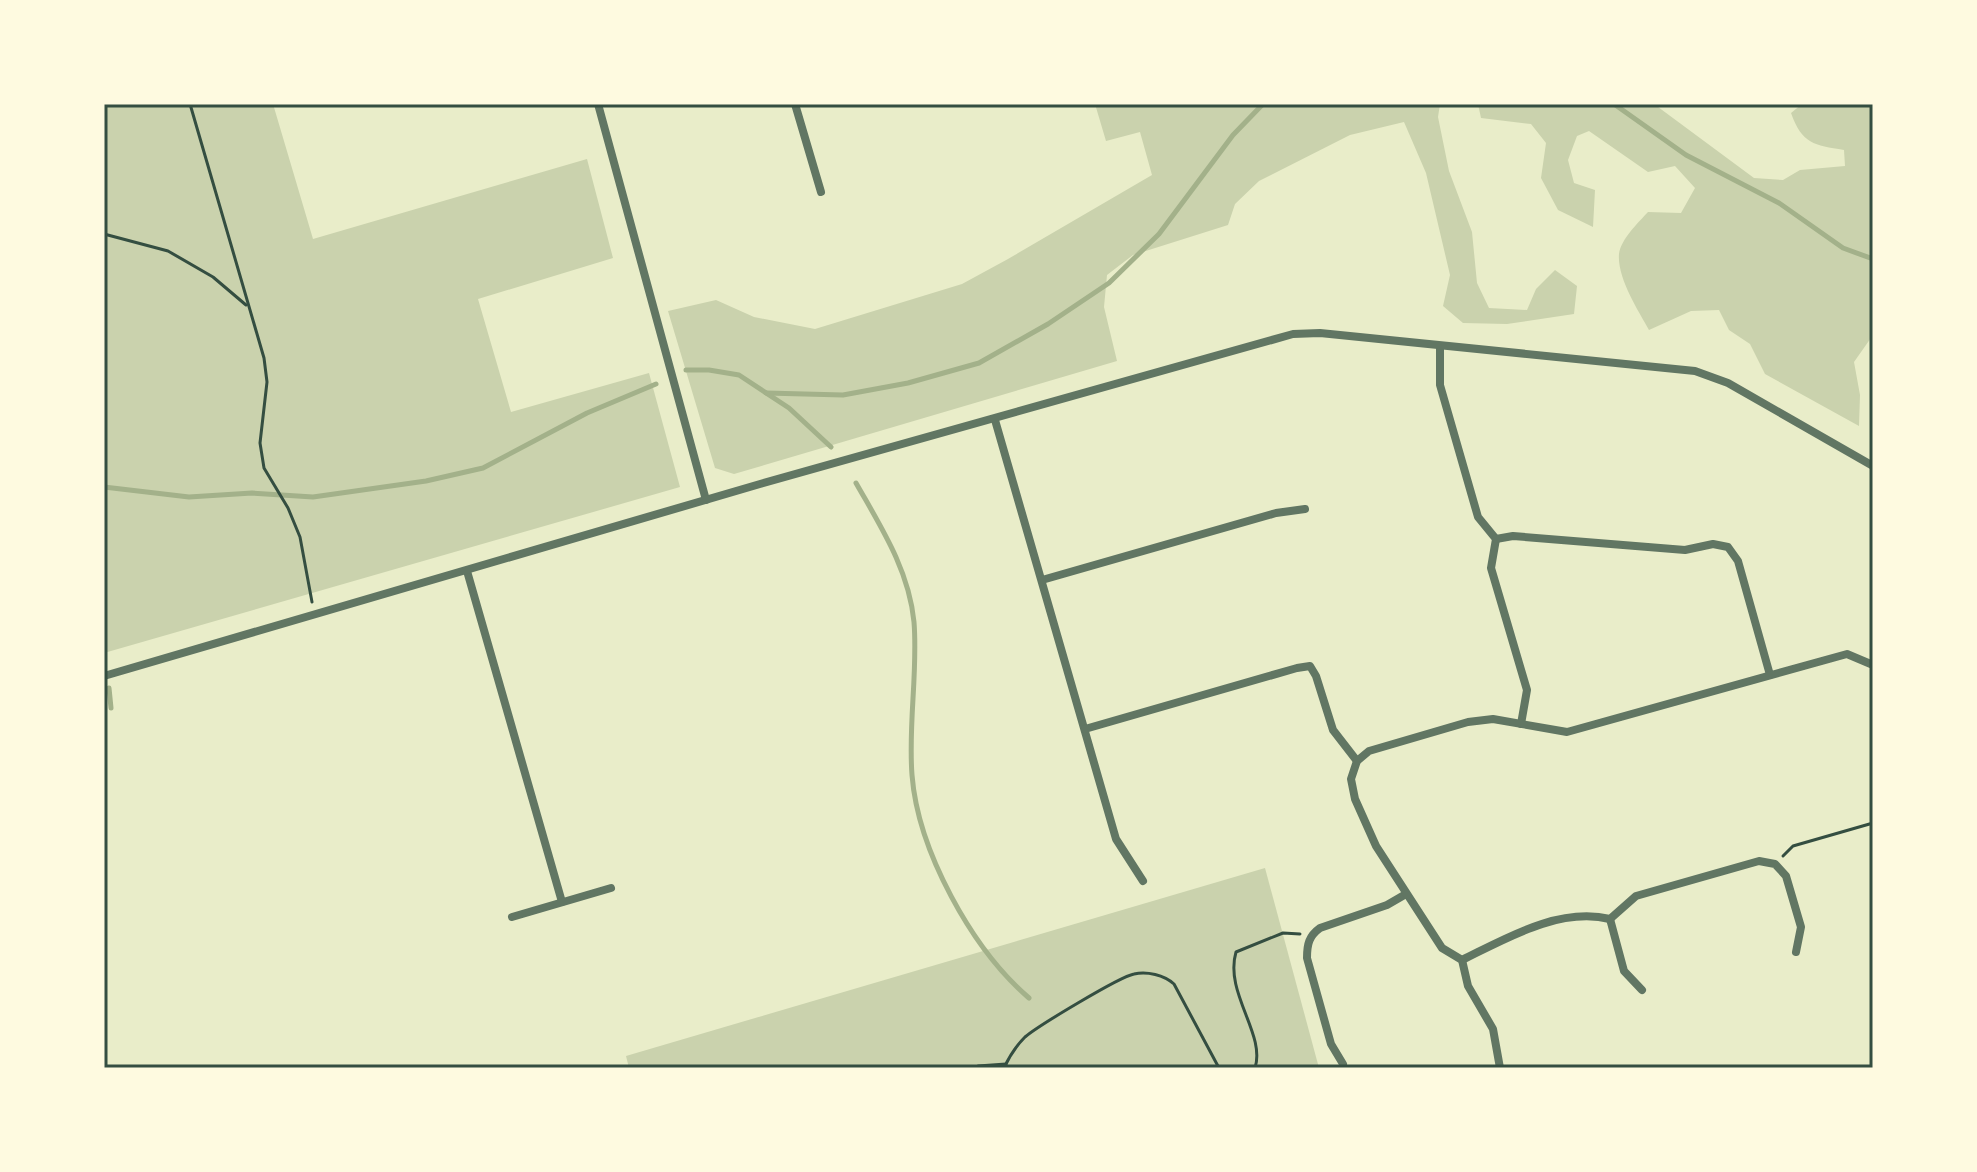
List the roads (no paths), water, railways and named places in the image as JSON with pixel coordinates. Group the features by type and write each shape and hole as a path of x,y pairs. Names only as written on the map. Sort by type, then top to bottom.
{"street":[{"path":"598,104 706,500"},
{"path":"795,104 821,192"},
{"path":"104,676 706,500 1293,334 1320,333 1675,368 1711,375 1752,395 1873,466"},
{"path":"1440,346 1440,385 1478,517 1496,539 1491,568 1527,690 1521,724"},
{"path":"995,420 1116,839 1143,881"},
{"path":"1042,580 1276,513 1305,509"},
{"path":"1496,539 1513,536 1685,550 1713,544 1728,547 1738,561 1770,675"},
{"path":"467,571 562,902"},
{"path":"1500,1068 1493,1029 1468,986 1462,960 1442,948 1376,846 1355,799 1351,779 1357,761 1369,751 1468,722 1493,719 1567,732 1847,654 1873,665"},
{"path":"1085,729 1310,666 1333,730 1357,761"},
{"path":"1610,919 1636,896 1759,861 1775,864 1786,876 1801,927 1796,952"},
{"path":"512,917 611,888"},
{"path":"1343,1064 1331,1044 1307,958 1307,945 1312,934 1320,928 1387,905 1406,894"},
{"path":"1462,960 1517,933 1545,924 1588,914 1610,919"},
{"path":"1610,919 1624,971 1642,990"}],"waterway":[{"path":"766,393 843,395 908,383 979,363 1048,324 1109,283 1159,234 1233,135 1263,104"},
{"path":"1614,104 1686,155 1779,203 1843,248 1873,259"},
{"path":"686,370 739,375 789,408 831,447"},
{"path":"104,487 189,497 252,493 313,497 426,481 483,468 587,413 656,384"},
{"path":"856,483 900,567 911,603 915,641 912,775 925,835 951,897 969,926 988,953 1029,998"},
{"path":"109,688 111,708"}]}
